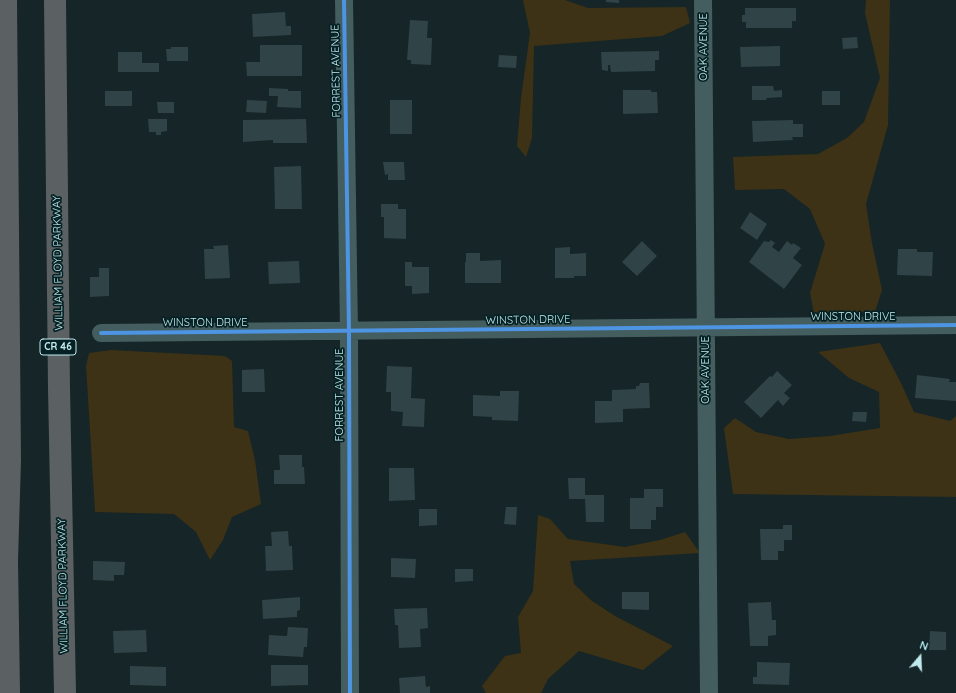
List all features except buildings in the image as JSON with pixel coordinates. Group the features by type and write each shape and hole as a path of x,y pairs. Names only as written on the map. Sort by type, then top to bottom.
{"highway":[{"path":"6,0 10,460 7,561 10,693"},
{"name":"WILLIAM FLOYD PARKWAY","path":"55,0 59,396 65,693"}],"street":[{"name":"FORREST AVENUE","path":"344,0 349,331 350,693"},
{"name":"OAK AVENUE","path":"703,0 709,693"},
{"name":"WINSTON DRIVE","path":"101,333 956,325"}],"shaded area":[{"path":"523,0 565,0 588,8 686,7 690,23 662,36 534,46 532,138 526,157 517,146 521,98 530,33"},
{"path":"866,0 890,0 888,125 866,204 872,243 882,290 875,312 814,313 810,293 825,244 810,209 784,189 735,190 733,157 818,154 847,138 864,122 880,78 865,13"},
{"path":"880,343 914,412 950,421 956,416 956,497 733,494 724,428 735,418 756,432 789,439 830,436 880,428 879,392 849,378 818,352"},
{"path":"111,350 225,356 232,361 234,427 248,431 255,460 261,504 232,517 223,540 210,560 196,532 174,514 95,512 86,366 89,353"},
{"path":"538,515 550,519 568,539 625,547 660,540 685,532 700,553 570,561 574,584 592,601 615,616 673,646 643,670 579,651 548,679 541,693 486,693 482,686 505,656 521,653 518,617 533,591"}],"cycle path":[{"path":"344,0 349,331 350,693"},
{"path":"101,333 956,325"}]}
